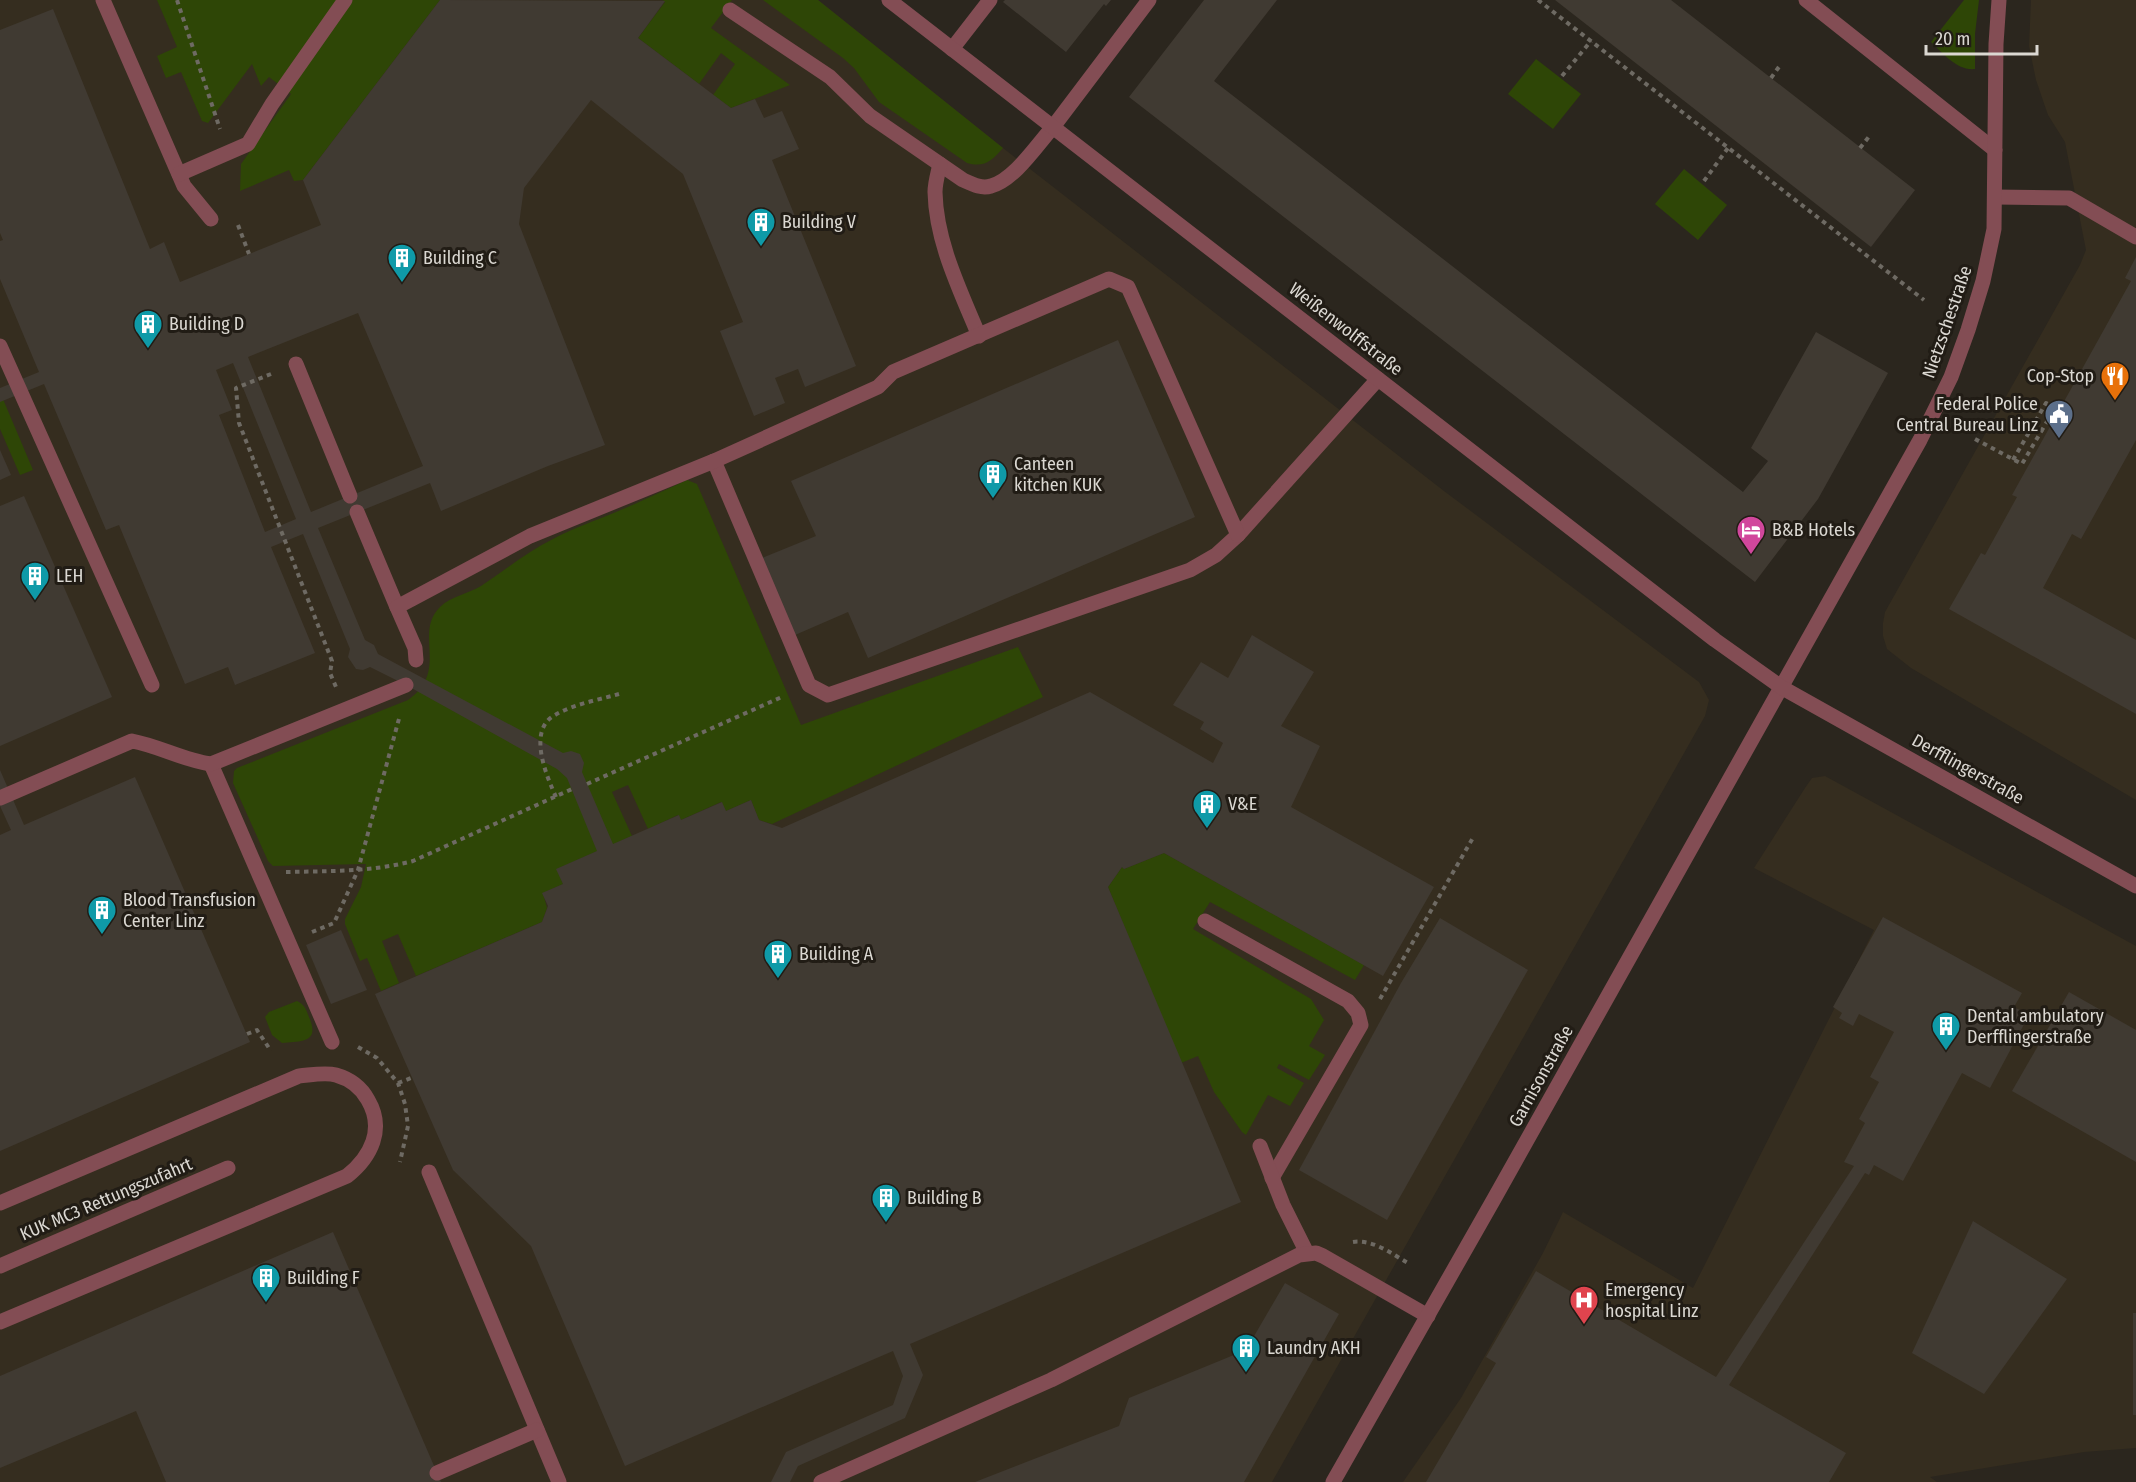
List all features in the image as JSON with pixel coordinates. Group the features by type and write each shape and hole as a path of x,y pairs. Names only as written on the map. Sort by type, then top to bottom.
{"street":[{"path":"103,0 178,174 184,186 211,219"},
{"path":"178,174 248,144 272,104 345,0"},
{"name":"Weißenwolffstraße","path":"890,0 1715,640 1781,687"},
{"path":"952,49 990,0"},
{"path":"730,10 830,78 870,116 963,180 979,187 990,186 1011,176 1053,127 1149,0"},
{"path":"1806,0 1995,150"},
{"name":"Nietzschestraße","path":"1781,687 1920,440 1951,377 1983,281 1994,229 1996,44 1999,0"},
{"path":"940,164 935,190 938,223 952,272 979,336"},
{"path":"1995,197 2069,198 2136,237"},
{"path":"398,607 530,536 714,461 878,387 893,372 1109,279 1128,287 1238,534"},
{"path":"0,346 152,684"},
{"path":"296,364 350,496"},
{"path":"714,461 809,685 828,694 1179,574 1216,555 1238,534 1378,378"},
{"path":"357,512 415,648 416,660"},
{"path":"0,798 132,741 150,744 192,761 211,764 406,685"},
{"name":"Derfflingerstraße","path":"1781,687 2136,886"},
{"name":"Garnisonstraße","path":"1333,1482 1781,687"},
{"path":"211,764 332,1042"},
{"path":"1205,921 1348,1001 1358,1013 1361,1025 1272,1178"},
{"path":"0,1203 299,1076 335,1074 354,1082 364,1093 376,1120 376,1133 370,1150 361,1165 347,1176 0,1322"},
{"path":"1260,1146 1272,1178 1307,1253"},
{"name":"KUK MC3 Rettungszufahrt","path":"0,1266 228,1168"},
{"path":"429,1172 559,1482"},
{"path":"821,1482 1051,1380 1288,1260 1307,1253 1323,1256 1428,1316"},
{"path":"438,1473 537,1430"}],"path":[{"path":"177,0 228,152"},
{"path":"1538,0 1924,300"},
{"path":"1562,76 1591,41"},
{"path":"1771,78 1781,64"},
{"path":"1860,148 1871,134"},
{"path":"1704,181 1728,148"},
{"path":"296,364 236,388 239,423 332,661 330,673 346,709"},
{"path":"1975,439 2013,460 2022,464 2044,431 2055,408 2046,403 2013,460"},
{"path":"288,942 334,923 357,870 397,729 406,685"},
{"path":"587,784 809,685"},
{"path":"556,797 546,775 540,752 543,726 554,716 619,694"},
{"path":"258,873 357,870 395,866 413,861 572,789"},
{"path":"1389,985 1474,836"},
{"path":"247,1034 257,1030 271,1051"},
{"path":"355,1046 377,1058 398,1083 411,1078"}],"shaded area":[{"path":"0,0 818,0 1003,148 1444,491 1699,682 1709,700 1705,716 1272,1482 0,1482"},
{"name":"Federal Police Central Bureau Linz","path":"2031,0 2136,0 2136,800 1911,668 1887,649 1883,636 1885,612 2080,265 2086,250 2065,142 2048,115 2036,80 2029,46"},
{"path":"1825,776 2136,946 2136,1448 2084,1452 1930,1477 1937,1482 1403,1482 1461,1398 1543,1253 1563,1212 1693,1288 1874,930 1754,868 1812,778"}],"green space":[{"path":"157,0 440,0 303,180 294,181 289,170 240,191 241,164 291,94 269,77 261,86 252,64 208,123 202,121 181,72 166,78 157,56 177,47"},
{"path":"663,0 732,0 711,28 790,85 731,108 713,95 735,64 721,53 699,84 638,38 665,2"},
{"path":"763,0 818,0 1003,148 995,157 983,164 967,163 879,102 854,68 843,58"},
{"path":"1964,0 1979,0 1975,34 1975,69 1956,64 1931,42"},
{"path":"1536,59 1581,94 1553,129 1508,94"},
{"path":"1684,169 1727,205 1698,240 1655,204"},
{"path":"0,392 33,470 20,475 0,429"},
{"path":"687,480 697,484 801,725 1018,647 1043,697 772,824 759,820 751,800 726,811 721,802 681,820 678,815 648,829 628,785 612,792 632,836 557,869 563,884 543,893 547,908 542,922 416,976 398,934 382,941 399,983 381,991 367,958 360,961 345,924 345,919 361,887 366,864 273,866 268,861 233,783 234,771 408,700 427,677 430,629 433,618 444,603 481,586 534,550 561,535"},
{"path":"1164,853 1364,965 1355,980 1210,902 1193,929 1311,999 1324,1020 1309,1046 1325,1055 1309,1080 1279,1064 1277,1068 1304,1083 1290,1106 1268,1095 1246,1135 1214,1092 1198,1056 1181,1063 1108,887 1122,867 1124,869"},
{"path":"297,1001 304,1006 307,1012 312,1025 311,1036 308,1039 282,1043 272,1035 265,1017 269,1012"}],"building":[{"path":"440,0 665,1 638,38 731,108 755,99 764,118 782,111 799,149 772,160 856,366 805,387 798,369 775,378 785,403 754,416 720,331 743,322 683,174 591,100 524,188 519,224 605,445 441,511 430,483 318,528 365,640 374,645 378,654 563,753 571,751 580,754 584,763 582,772 613,844 679,815 681,820 722,802 726,811 751,800 759,820 782,828 1090,692 1213,763 1223,743 1200,729 1204,722 1173,705 1201,662 1228,678 1252,635 1314,672 1281,726 1320,746 1291,807 1434,887 1383,976 1164,853 1124,869 1122,867 1108,887 1241,1202 910,1344 923,1375 905,1418 798,1466 790,1482 771,1482 786,1452 893,1405 903,1376 893,1351 625,1466 531,1246 453,1170 375,994 542,922 548,906 542,893 563,884 556,869 597,851 567,778 557,769 406,685 370,667 363,670 356,669 348,657 350,649 303,534 271,547 315,653 235,685 228,667 185,684 119,525 106,530 44,384 0,402 0,388 39,372 0,279 0,241 3,240 0,233 0,30 53,9 150,249 164,242 180,282 321,225 303,180","holes":["358,313 423,466 311,512 248,357","233,363 296,519 265,532 219,415 232,410 216,370"]},
{"path":"1005,0 1111,0 1106,6 1104,4 1066,52 1003,2"},
{"path":"1204,0 1277,0 1214,81 1743,492 1768,461 1751,448 1816,332 1888,373 1818,499 1755,582 1129,97"},
{"path":"1555,0 1671,0 1915,190 1871,247"},
{"path":"2136,257 2136,440 2081,539 2072,534 2043,588 2136,640 2136,714 1949,609 1981,553 1985,555 2017,497 2012,495 2131,281 2125,278"},
{"name":"Canteen kitchen KUK","path":"1118,340 1195,517 868,658 848,612 795,635 762,558 816,536 791,481"},
{"path":"0,450 11,475 0,480"},
{"name":"LEH","path":"24,496 112,697 0,746 0,506"},
{"name":"Blood Transfusion Center Linz","path":"0,770 24,825 135,777 250,1042 0,1151 0,835 11,830 0,806"},
{"name":"Emergency hospital Linz","path":"1883,917 2022,993 2014,1007 2029,1015 1990,1088 1962,1073 1903,1181 1874,1165 1869,1175 1865,1173 1729,1385 1846,1453 1829,1482 1426,1482 1496,1363 1486,1357 1536,1271 1716,1377 1854,1166 1844,1162 1865,1123 1859,1119 1879,1082 1870,1077 1894,1032 1859,1014 1853,1026 1839,1018 1842,1013 1833,1007"},
{"path":"1440,918 1528,970 1387,1220 1299,1170 1401,983"},
{"path":"341,930 367,990 331,1004 306,945"},
{"path":"2069,992 2136,1030 2136,1162 2012,1091"},
{"path":"1973,1221 2067,1279 1984,1394 1912,1353"},
{"name":"Building F","path":"333,1232 441,1482 166,1482 136,1411 0,1468 0,1376"},
{"name":"Laundry AKH","path":"1285,1283 1339,1314 1244,1482 975,1482 1119,1426 1129,1398 1246,1350"},
{"path":"2133,1313 2136,1313 2136,1415 2133,1415"}],"place":[{"name":"Building V","path":"761,248"},
{"name":"Building C","path":"402,284"},
{"name":"Building D","path":"148,350"},
{"name":"Cop-Stop","path":"2115,402"},
{"name":"Federal Police Central Bureau Linz","path":"2059,440"},
{"name":"Canteen kitchen KUK","path":"993,500"},
{"name":"B&B Hotels","path":"1751,556"},
{"name":"LEH","path":"35,602"},
{"name":"V&E","path":"1207,830"},
{"name":"Blood Transfusion Center Linz","path":"102,936"},
{"name":"Building A","path":"778,980"},
{"name":"Dental ambulatory Derfflingerstraße","path":"1946,1052"},
{"name":"Building B","path":"886,1224"},
{"name":"Building F","path":"266,1304"},
{"name":"Emergency hospital Linz","path":"1584,1326"},
{"name":"Laundry AKH","path":"1246,1374"}]}
